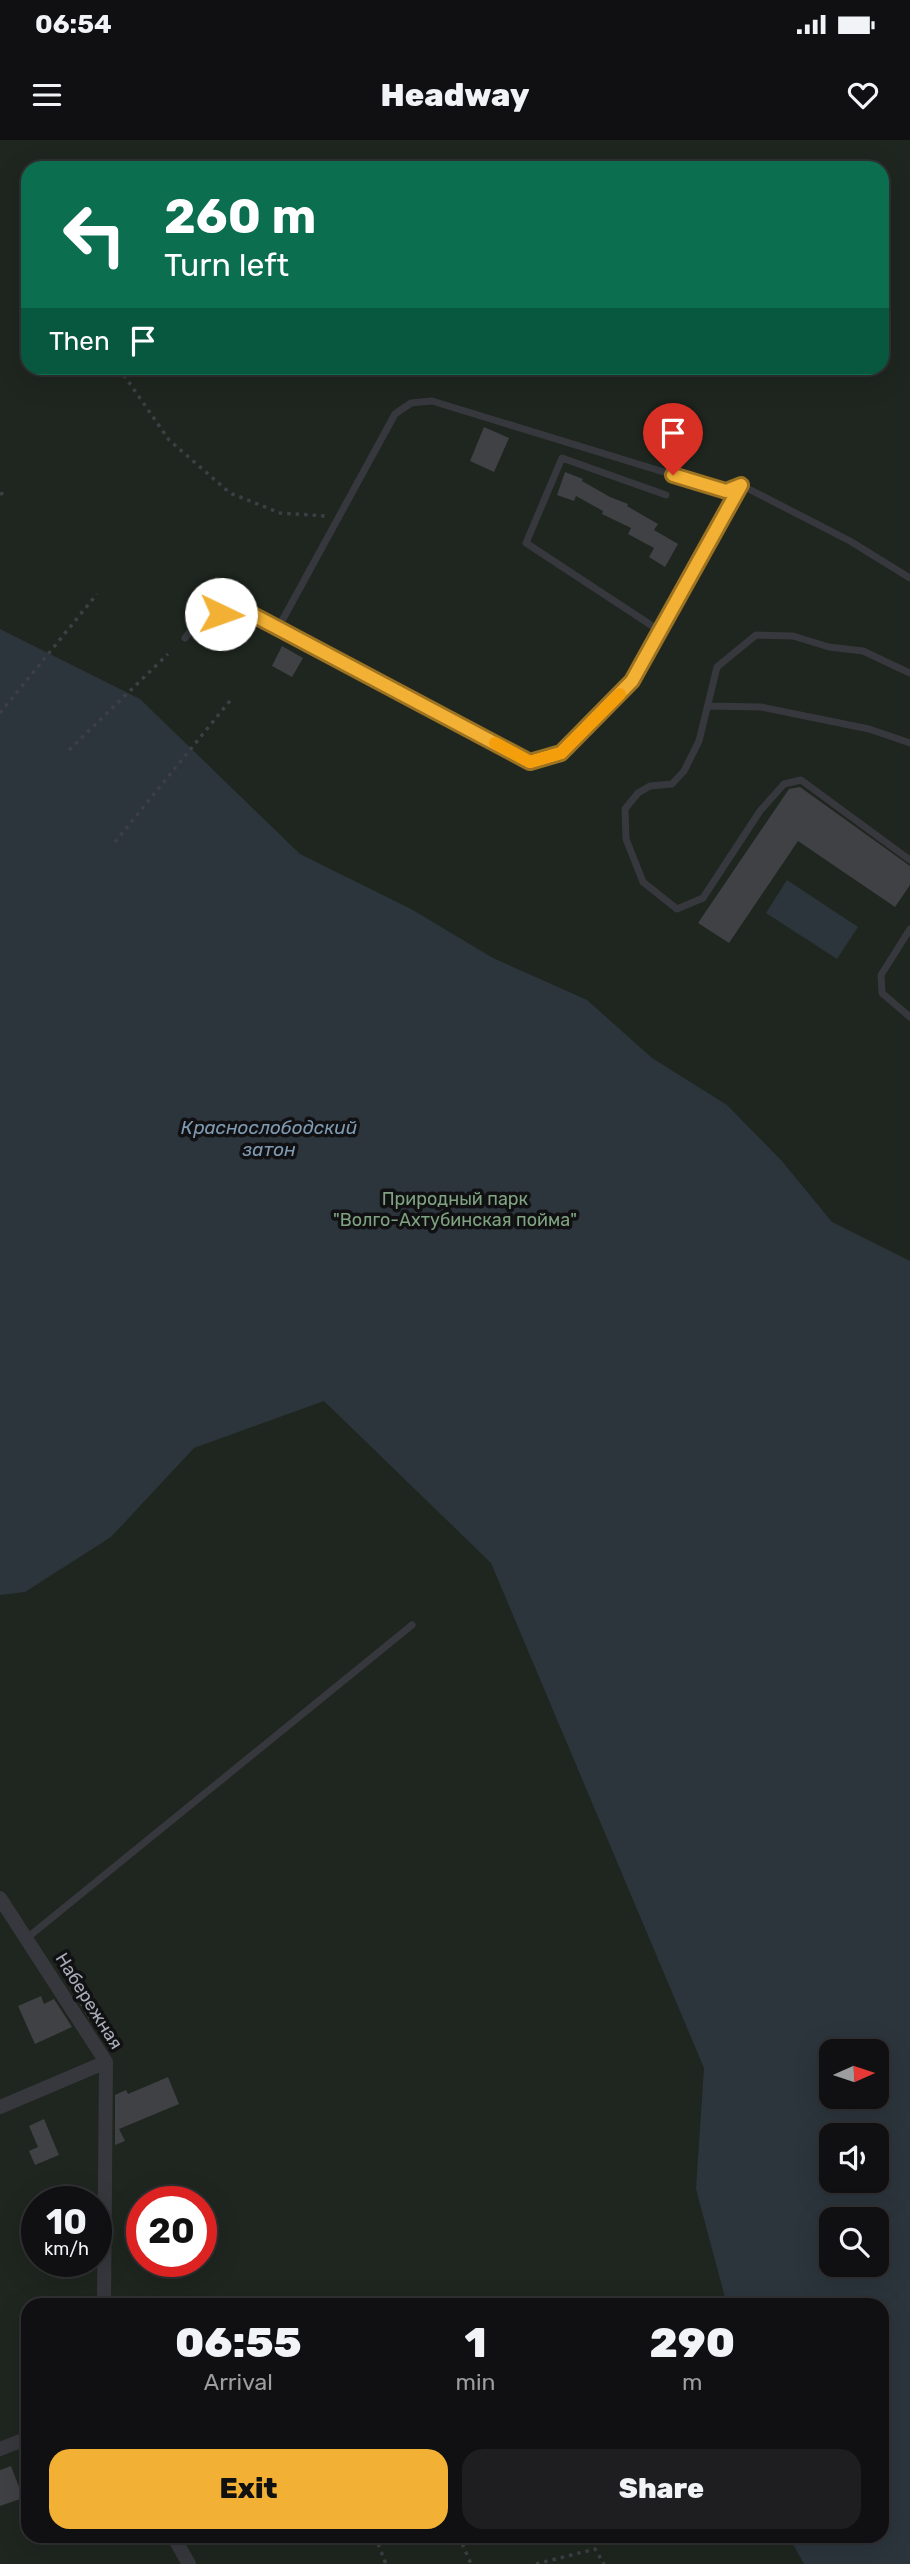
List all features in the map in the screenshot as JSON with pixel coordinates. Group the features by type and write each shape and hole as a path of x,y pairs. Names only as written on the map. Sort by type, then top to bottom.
{"street":[{"name":"Набережная","path":"0,1898 106,2062 104,2298"},
{"path":"0,2107 106,2062"},
{"path":"0,2449 21,2441"},
{"path":"177,2543 189,2564"}],"lane":[{"path":"277,629 395,414 411,403 432,401 726,491 741,485 850,541 910,578"},
{"path":"660,631 526,543 562,458 666,495"},
{"path":"185,638 200,620 242,609 530,762 561,753 632,681 741,485"},
{"path":"910,673 863,651 829,647 793,636 756,635 717,667 699,741 684,771 672,784 650,786 638,793 625,809 626,839 643,882 677,909 703,898 760,811 784,784 801,780 910,860"},
{"path":"708,706 761,707 869,730 910,743"},
{"path":"910,929 881,975 883,993 910,1017"},
{"path":"26,1938 412,1625"}],"path":[{"path":"124,375 169,440 230,493 280,513 339,517"},
{"path":"0,713 97,594"},
{"path":"69,750 168,654"},
{"path":"115,842 233,697"},
{"path":"378,2543 386,2564"},
{"path":"461,2543 471,2564"},
{"path":"536,2564 595,2549 604,2564"}],"green space":[{"name":"Природный парк \"Волго-Ахтубинская пойма\"","path":"0,140 910,140 910,2564 0,2564"}],"water":[{"name":"Краснослободский затон","path":"0,629 140,699 300,854 411,909 493,958 587,1000 652,1058 727,1105 781,1160 832,1222 910,1261 910,2564 804,2564 792,2543 889,2543 889,2298 725,2298 696,2189 704,2068 491,1563 324,1401 194,1448 111,1537 25,1592 0,1595"},
{"path":"787,880 858,927 837,959 766,913"}],"building":[{"path":"484,427 509,438 494,472 470,461"},
{"path":"565,472 628,504 627,506 658,524 654,530 678,544 665,567 649,557 654,548 628,534 631,528 602,514 603,511 576,496 574,501 557,495"},
{"path":"282,646 303,658 292,677 272,666"},
{"path":"800,787 910,866 910,885 895,907 798,841 729,943 698,923 789,789"},
{"path":"82,1987 95,2016 89,2019 72,1991"},
{"path":"41,1996 44,2004 54,1999 72,2027 35,2044 18,2006"},
{"path":"168,2077 179,2104 119,2129 125,2141 115,2145 115,2095 126,2090 128,2094"},
{"path":"44,2119 59,2155 35,2165 29,2151 38,2147 29,2126"},
{"path":"11,2466 21,2499 0,2506 0,2470"}],"slow traffic":[{"path":"495,743 530,762 561,753 620,694"}],"route":[{"path":"221,614 242,609 530,762 561,753 632,681 741,485 726,491 673,475"}]}
